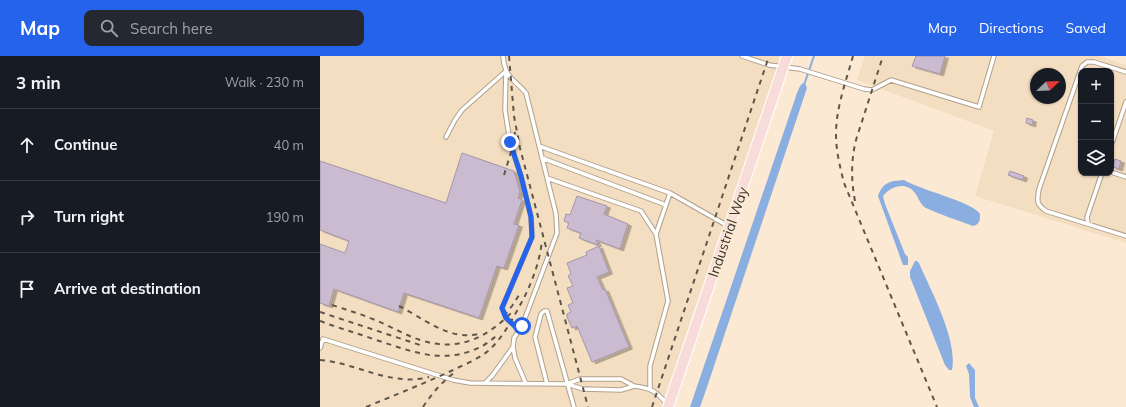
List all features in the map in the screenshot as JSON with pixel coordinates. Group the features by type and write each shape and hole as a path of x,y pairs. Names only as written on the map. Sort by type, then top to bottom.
{"main road":[{"name":"Industrial Way","path":"668,406 787,56"}],"lane":[{"path":"503,56 506,71 505,110 510,142 521,176 531,217 532,237 502,308 506,318 519,330"},
{"path":"742,56 769,65 800,69 864,89 872,90 891,80 979,108 994,56"},
{"path":"1126,72 1094,62 1087,62 1082,66 1039,189 1037,201 1040,207 1046,211 1126,236"},
{"path":"446,137 462,110 506,71"},
{"path":"506,71 511,79 526,93 556,214 557,232 519,330 514,338 513,347 515,358 526,384"},
{"path":"1113,140 1126,102"},
{"path":"539,146 670,193 729,227"},
{"path":"542,158 666,205"},
{"path":"1114,173 1126,177"},
{"path":"1088,224 1087,217 1101,176"},
{"path":"547,178 641,211 656,234 668,301 650,366 650,389"},
{"path":"656,234 670,193"},
{"path":"547,384 535,337 541,314 544,311 548,311 574,407"},
{"path":"320,348 321,339 453,380 485,383 567,384 583,389 621,390 634,386"},
{"path":"485,383 492,376 513,347"},
{"path":"567,384 580,379 621,379 634,386 650,389 657,393 668,406"}],"shaded area":[{"path":"320,56 784,56 668,407 320,407"},
{"path":"865,56 1100,56 1126,65 1126,243 975,196 994,131 857,80"}],"water":[{"path":"803,83 805,83 807,88 706,390 700,407 690,407 797,93"},
{"path":"904,180 967,205 980,214 979,222 973,226 938,213 924,207 911,189 903,186 894,187 883,196 905,254 908,257 908,265 903,265 878,196 882,188 888,183"},
{"path":"915,261 919,263 947,330 953,358 952,370 949,370 945,365 910,277 910,271"},
{"path":"969,363 975,370 975,398 979,407 974,407 970,397 969,374 966,366"}],"building":[{"path":"916,56 945,56 940,74 912,66"},
{"path":"1027,118 1033,120 1032,125 1026,123"},
{"path":"462,153 514,171 520,192 518,198 522,200 514,224 519,225 504,268 497,266 479,318 404,293 398,312 334,289 329,306 320,303 320,244 345,253 349,241 320,230 320,161 446,203"},
{"path":"1115,159 1121,161 1119,169 1114,167"},
{"path":"1010,171 1024,176 1023,180 1008,175"},
{"path":"577,196 607,206 604,214 628,224 620,249 596,240 598,245 579,238 581,233 567,228 569,223 564,221 566,214 570,215"},
{"path":"599,246 609,272 597,277 603,290 605,289 629,347 592,362 577,326 572,328 567,317 567,314 571,312 568,305 573,303 567,288 573,286 568,276 571,274 567,263 587,255 586,252"}],"waterway":[{"path":"804,85 814,56"}],"railway":[{"path":"509,56 514,116 520,148 588,407"},
{"path":"652,407 769,56"},
{"path":"853,56 842,95 836,124 838,159 844,183 937,407"},
{"path":"855,201 852,170 854,148 883,56"},
{"path":"504,175 512,149 515,132"},
{"path":"366,407 475,360 488,351 504,333 524,298 536,270 542,240"},
{"path":"504,316 521,292"},
{"path":"332,305 381,322 420,340 446,344 458,344 481,336 491,330 511,313"},
{"path":"399,306 427,322 447,331 457,334 478,334"},
{"path":"320,312 423,346"},
{"path":"320,321 400,348 423,354 446,356 471,351 485,344 497,335"},
{"path":"320,360 347,365 388,377 401,379 429,377"},
{"path":"423,407 438,388 455,372"}],"route":[{"path":"510,142 521,176 531,217 532,237 502,308 506,318 519,330 522,326"}]}
